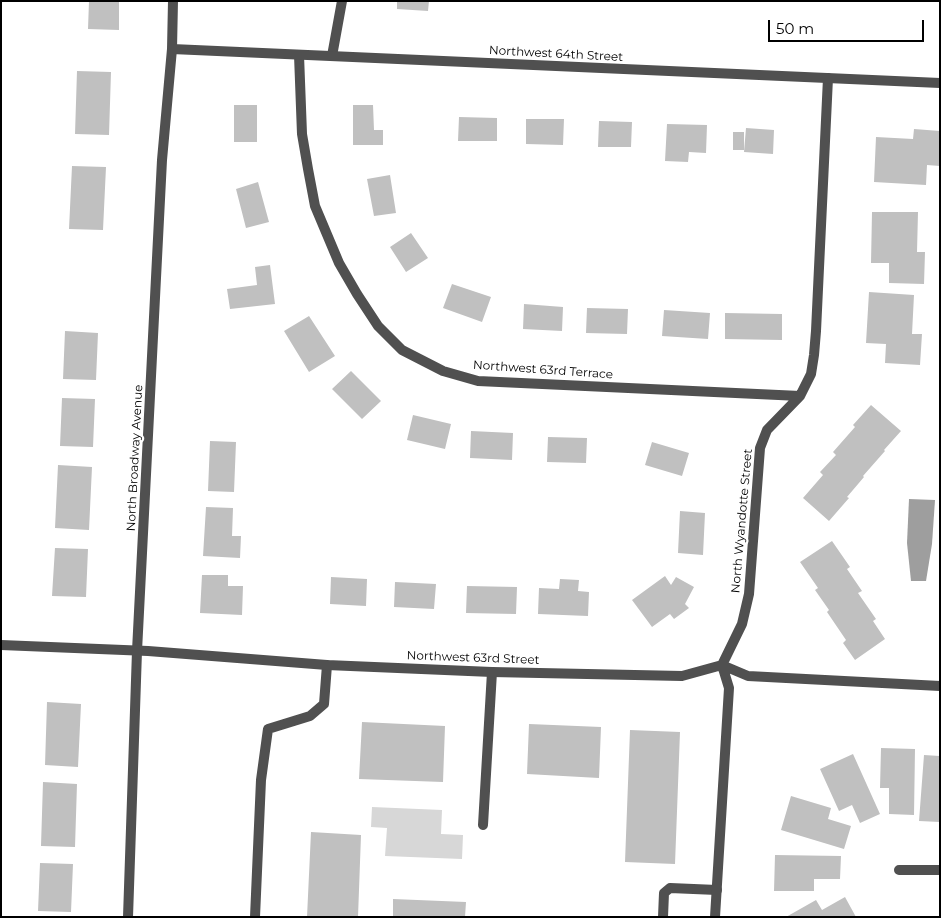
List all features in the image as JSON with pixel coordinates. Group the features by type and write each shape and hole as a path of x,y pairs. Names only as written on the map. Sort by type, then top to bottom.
{"street":[{"name":"North Broadway Avenue","path":"128,917 137,650 162,160 172,49 173,1"},
{"path":"332,56 342,1"},
{"name":"Northwest 64th Street","path":"172,49 940,83"},
{"name":"Northwest 63rd Terrace","path":"299,55 302,134 315,206 340,263 357,294 378,326 402,350 442,371 478,380 800,396"},
{"name":"North Wyandotte Street","path":"722,665 742,624 749,594 760,448 767,430 800,396 811,374 816,331 828,78"},
{"name":"Northwest 63rd Street","path":"1,646 137,650 327,665 492,672 682,676 722,665"},
{"path":"255,917 261,780 268,729 310,716 324,704 327,665"},
{"path":"722,665 748,676 940,686"},
{"path":"715,917 729,688 722,665"},
{"path":"484,825 492,672"},
{"path":"898,870 940,870"},
{"path":"663,917 664,893 670,888 717,890"}],"shaded area":[{"path":"909,499 935,500 932,544 926,581 911,581 907,543"},
{"path":"372,807 442,810 441,834 463,835 462,859 385,856 387,828 371,827"}],"building":[{"path":"89,1 119,1 119,30 88,29"},
{"path":"397,1 429,1 428,11 397,9"},
{"path":"77,71 111,72 109,135 75,134"},
{"path":"234,105 257,105 257,142 234,142"},
{"path":"353,105 373,105 374,130 383,130 383,145 353,145"},
{"path":"459,117 497,118 497,141 458,141"},
{"path":"526,119 564,119 563,145 526,144"},
{"path":"599,121 632,122 631,147 598,147"},
{"path":"667,124 707,125 706,153 689,152 688,162 665,161"},
{"path":"746,128 774,130 773,154 744,152"},
{"path":"914,129 940,131 940,166 927,165 926,185 874,182 876,137 913,139"},
{"path":"733,132 744,132 744,150 733,150"},
{"path":"72,166 106,167 103,230 69,229"},
{"path":"390,175 396,213 374,216 367,179"},
{"path":"258,182 269,222 246,228 236,189"},
{"path":"872,212 918,212 917,252 925,252 924,284 889,283 889,263 871,263"},
{"path":"411,233 428,258 406,272 390,247"},
{"path":"270,265 275,304 230,309 227,289 257,285 255,267"},
{"path":"452,284 491,297 482,322 443,308"},
{"path":"869,292 914,295 912,334 922,334 920,365 885,363 886,344 866,343"},
{"path":"524,304 563,307 562,331 523,329"},
{"path":"587,308 628,309 627,334 586,333"},
{"path":"664,310 710,313 708,339 662,336"},
{"path":"725,313 782,314 782,340 725,339"},
{"path":"309,316 335,356 309,372 284,331"},
{"path":"65,331 98,333 96,380 63,379"},
{"path":"351,371 381,401 362,419 332,389"},
{"path":"62,398 95,399 93,447 60,446"},
{"path":"871,405 901,431 863,476 847,497 849,498 829,521 803,498 823,475 820,472 836,455 833,452"},
{"path":"413,415 451,424 445,449 407,440"},
{"path":"471,431 513,433 512,460 470,458"},
{"path":"548,437 587,438 586,463 547,462"},
{"path":"210,441 236,442 234,492 208,491"},
{"path":"652,442 689,453 682,476 645,465"},
{"path":"58,465 92,467 89,530 55,528"},
{"path":"206,507 233,508 232,536 241,536 240,558 203,556"},
{"path":"680,511 705,513 703,555 678,553"},
{"path":"832,541 850,567 847,569 862,591 858,593 876,619 873,621 885,639 855,660 843,643 846,640 827,612 829,610 815,590 818,588 800,562"},
{"path":"55,548 88,549 86,597 52,596"},
{"path":"202,575 228,575 228,586 243,586 242,615 200,613"},
{"path":"665,576 671,585 676,577 694,587 685,604 689,608 674,619 670,614 652,627 632,600"},
{"path":"331,577 367,579 366,606 330,604"},
{"path":"560,579 579,580 578,591 589,592 588,616 538,614 539,588 559,589"},
{"path":"395,582 436,584 434,609 394,607"},
{"path":"467,586 517,587 516,614 466,613"},
{"path":"47,702 81,704 78,767 45,765"},
{"path":"362,722 445,726 443,782 359,779"},
{"path":"529,724 601,727 599,778 527,774"},
{"path":"630,730 680,732 675,864 625,862"},
{"path":"881,748 915,749 914,815 889,814 889,788 880,788"},
{"path":"853,754 880,814 860,823 852,805 839,811 820,769"},
{"path":"924,755 940,756 940,822 919,821"},
{"path":"43,782 77,784 75,847 41,846"},
{"path":"791,796 831,808 828,819 851,826 844,849 781,830"},
{"path":"311,832 361,835 358,917 307,917"},
{"path":"775,855 841,856 840,879 814,879 814,891 774,891"},
{"path":"40,863 73,864 71,912 38,911"},
{"path":"845,897 856,917 786,917 816,900 822,910"},
{"path":"393,899 466,902 465,917 393,917"}]}
